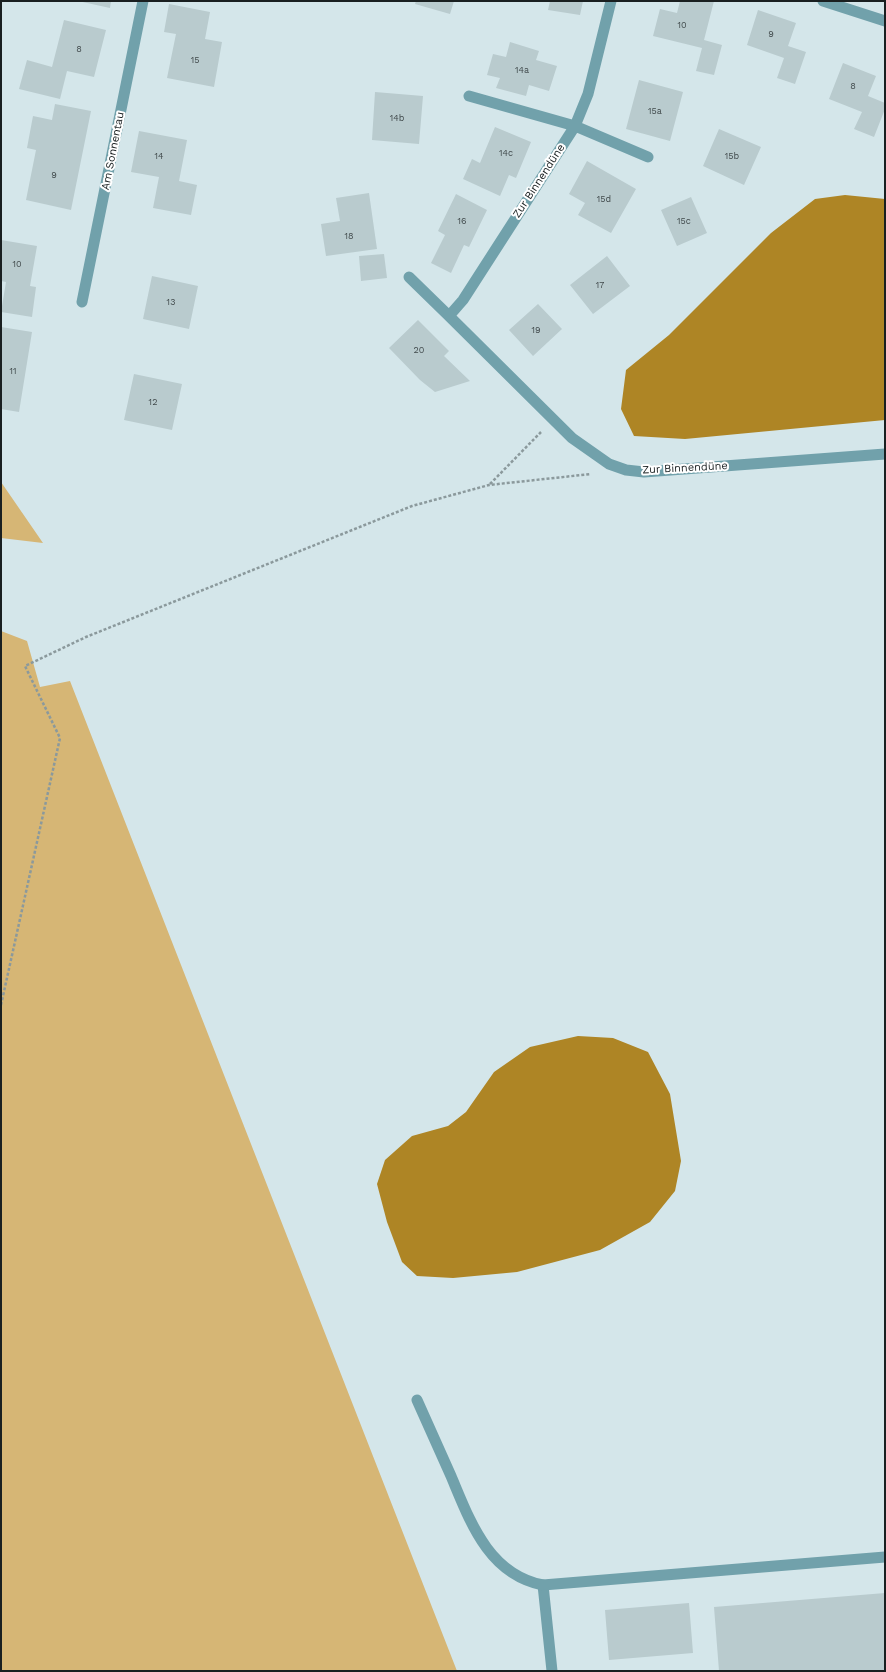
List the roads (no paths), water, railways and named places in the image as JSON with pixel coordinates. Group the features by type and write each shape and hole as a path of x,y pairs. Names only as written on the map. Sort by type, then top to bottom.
{"street":[{"name":"Am Sonnentau","path":"82,302 143,1"},
{"name":"Zur Binnendüne","path":"449,316 463,300 575,126 588,94 611,1"},
{"path":"824,1 885,22"},
{"path":"469,96 575,126 648,157"},
{"name":"Zur Binnendüne","path":"408,277 572,438 609,464 626,470 644,472 885,454"},
{"path":"417,1400 476,1534 487,1549 516,1574 530,1582 543,1585 885,1557"},
{"path":"543,1585 552,1671"}]}
